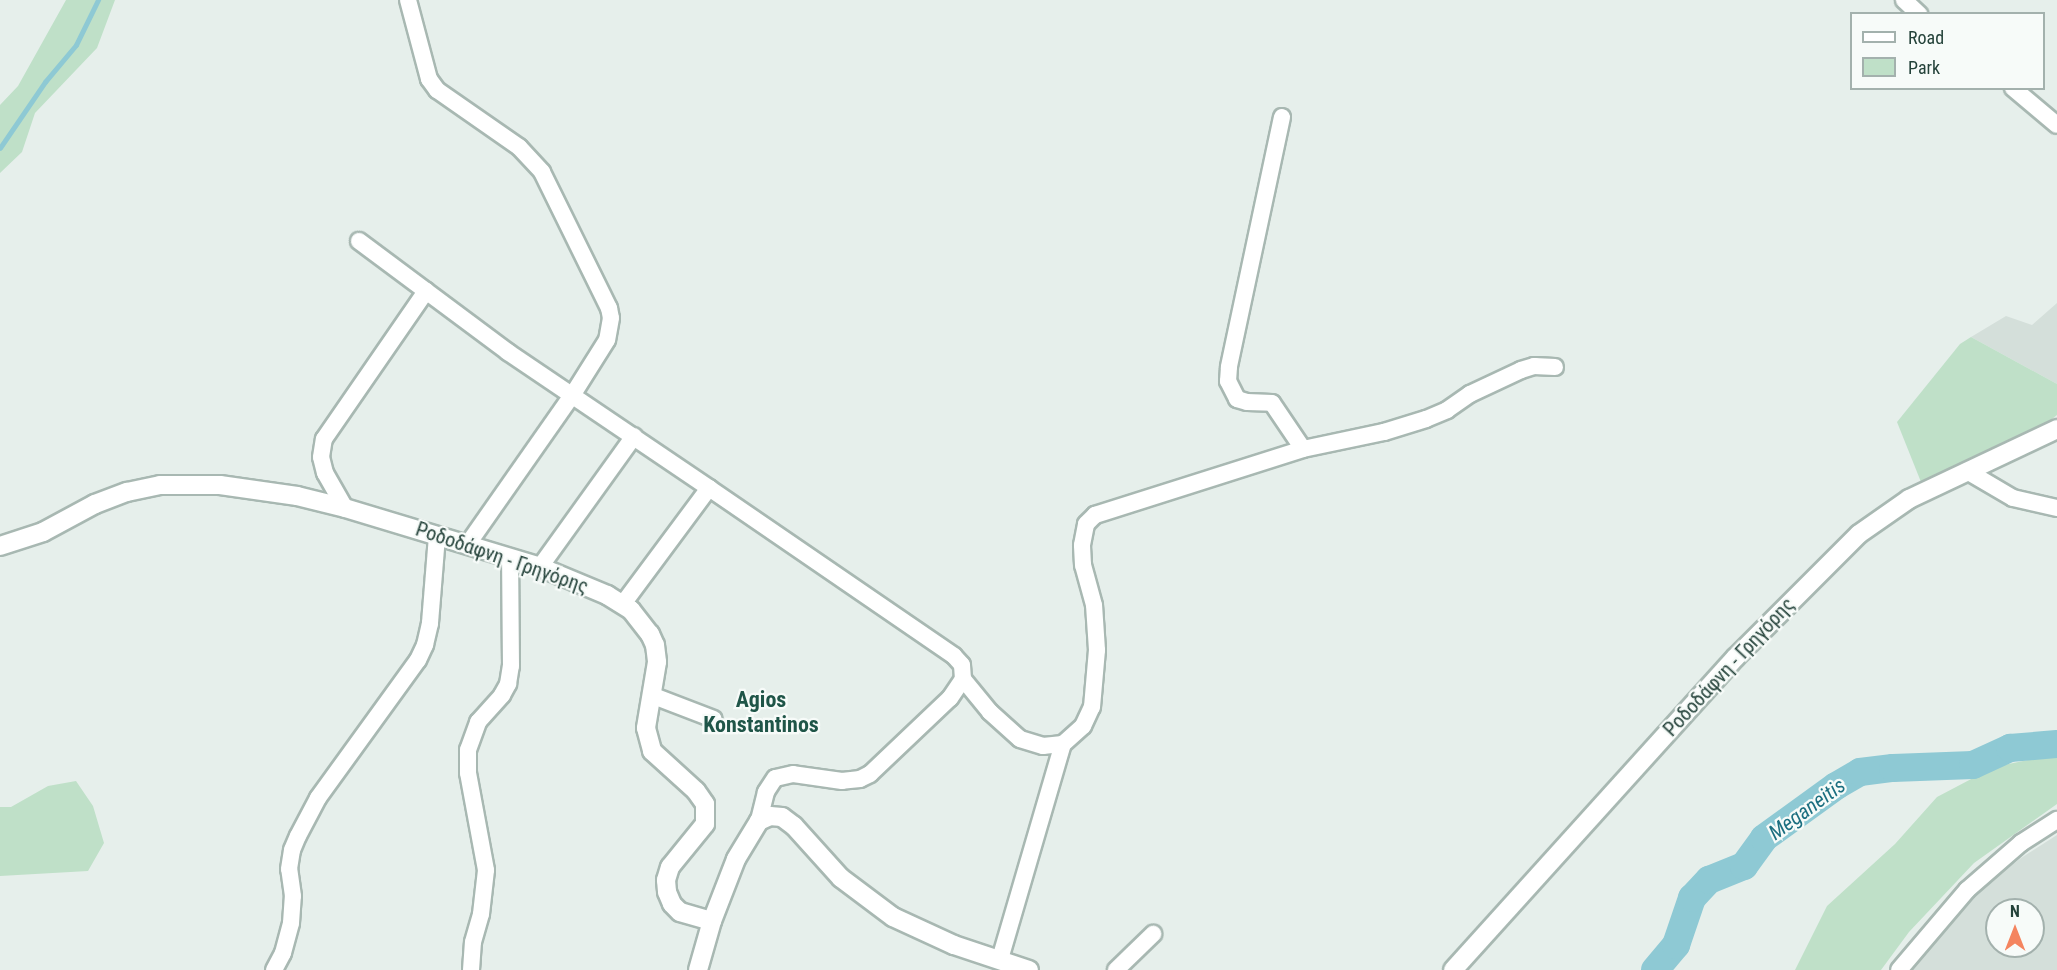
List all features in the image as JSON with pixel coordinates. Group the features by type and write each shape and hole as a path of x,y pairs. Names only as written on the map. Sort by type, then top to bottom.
{"main road":[{"name":"Ροδοδάφνη - Γρηγόρης","path":"1453,970 1735,658 1859,534 1899,505 2057,429"},
{"name":"Ροδοδάφνη - Γρηγόρης","path":"0,546 43,532 116,496 160,485 220,485 297,496 468,544 574,579 623,604 642,622 655,645 657,662 646,728 652,751 696,791 705,804 707,812 701,829 670,867 666,880 666,892 680,912 712,921"},
{"path":"698,970 712,921 736,859 759,821 770,816 782,817 794,826 841,878 893,917 927,934 1029,970"}],"street":[{"path":"408,0 429,79 437,90 530,156 542,172 609,308 611,325 607,340 573,394 468,544"},
{"path":"1904,0 1917,12"},
{"path":"2015,90 2057,125"},
{"path":"1282,117 1229,367 1228,381 1237,399 1247,402 1272,403 1280,411 1303,449"},
{"path":"359,241 508,351 954,656 962,665 963,679 990,712 1020,739 1044,746 1063,744"},
{"path":"345,508 325,473 321,457 324,439 426,291"},
{"path":"1000,959 1063,744 1083,726 1092,707 1097,671 1094,605 1083,565 1082,545 1086,524 1095,515 1113,508 1303,449 1384,432 1426,419 1447,410 1470,394 1521,370 1534,366 1555,367"},
{"path":"540,567 634,436"},
{"path":"1966,471 2013,498 2057,508"},
{"path":"623,604 709,488"},
{"path":"274,970 283,953 291,923 294,896 289,869 292,850 298,836 318,798 418,660 425,645 430,623 437,536"},
{"path":"471,970 473,942 481,914 486,870 468,773 468,750 478,722 502,695 508,684 511,666 510,558"},
{"path":"759,821 766,792 775,778 793,774 842,781 860,779 870,774 950,698 963,679"},
{"path":"651,695 714,719"},
{"path":"1899,970 1967,890 2014,849 2057,820"},
{"path":"1116,970 1153,934"}],"shaded area":[{"path":"2057,303 2057,384 1971,337 2006,316 2032,325"},
{"path":"2057,835 2057,970 1908,970 1939,933 1984,887 2021,858"}],"green space":[{"path":"66,0 115,0 97,48 35,113 22,152 0,173 0,105 18,86"},
{"path":"1971,337 2057,384 2057,415 2037,431 1921,482 1897,422 1960,344"},
{"path":"2057,754 2057,804 1974,863 1909,932 1881,970 1795,970 1827,906 1895,844 1937,797 1994,767"},
{"path":"76,781 93,806 104,843 88,871 0,876 0,807 11,807 48,786"}],"waterway":[{"path":"0,148 45,82 76,45 98,0"},
{"name":"Meganeitis","path":"1655,970 1676,945 1692,898 1709,880 1744,866 1764,838 1836,786 1860,772 1893,768 1973,765 2010,748 2057,744"}],"district":[{"name":"Agios Konstantinos","path":"761,712"}]}
